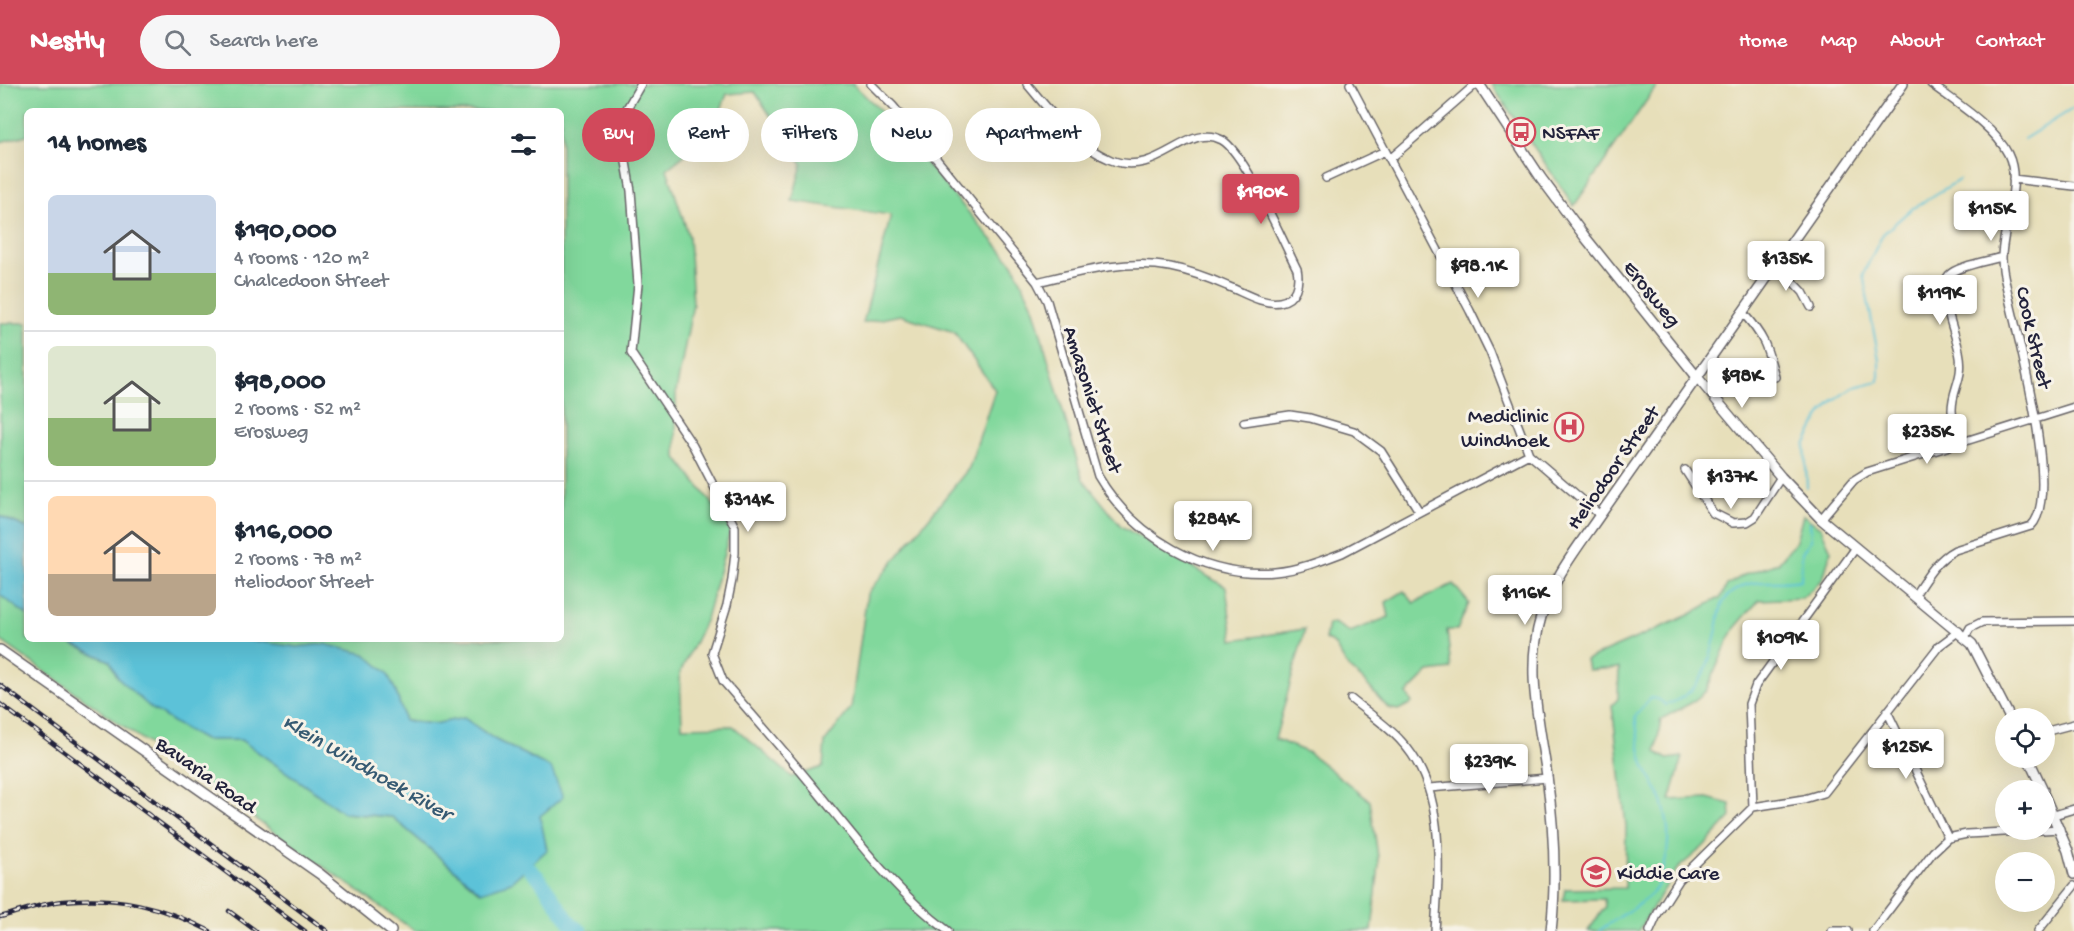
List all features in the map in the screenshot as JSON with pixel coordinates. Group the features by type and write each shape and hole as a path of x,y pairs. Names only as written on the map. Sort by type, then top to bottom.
{"street":[{"path":"641,84 619,122 631,191 638,284 631,353 693,446 735,527 732,580 727,605 712,652 717,668 723,681 876,862 934,921 948,931"},
{"name":"Amasoniet Street","path":"871,84 893,106 1038,282 1047,301 1098,476 1107,492 1127,514 1156,539 1175,551 1191,558 1239,571 1277,572 1317,562 1342,553 1529,454"},
{"path":"1027,84 1066,128 1086,146 1113,160 1132,164 1149,162 1196,137 1206,135 1224,141 1241,159 1299,277 1297,289 1281,302 1256,298 1191,272 1151,265 1107,269 1038,282"},
{"path":"1350,84 1490,352 1529,454 1600,515"},
{"path":"1390,159 1477,84"},
{"name":"Erosweg","path":"1477,84 1578,228 1696,376 1781,477 1821,519 1855,549 1915,595 1972,644 2005,708"},
{"name":"Heliodoor Street","path":"1551,931 1555,848 1533,673 1540,621 1557,579 1696,376 1903,84"},
{"name":"Cook Street","path":"1915,595 1935,566 1946,555 2024,528 2036,521 2041,488 2036,418 2001,257 2013,179 2008,153 1982,123 1931,84"},
{"path":"1326,178 1385,151"},
{"path":"2013,179 2074,186"},
{"path":"1961,441 1952,418 1952,408 1962,367 1947,306 1946,282 1949,275 1957,270 2001,257"},
{"path":"1776,264 1803,292 1811,307"},
{"path":"1742,312 1765,340 1775,377"},
{"path":"1821,519 1854,480 1867,472 2074,407"},
{"path":"1244,422 1290,415 1311,418 1354,431 1381,452 1419,511"},
{"path":"1684,470 1713,513 1733,523 1746,522 1755,517 1781,477"},
{"path":"1753,807 1749,704 1751,694 1855,549"},
{"path":"1650,931 1658,913 1679,880 1753,807 1804,799 1824,793 1939,646 1982,622 2074,621"},
{"name":"Bavaria Road","path":"0,650 320,874 391,931"},
{"path":"1351,699 1402,741 1419,765 1429,788 1437,830 1435,931"},
{"path":"1887,711 1948,838"},
{"path":"2055,729 2074,724"},
{"path":"1429,788 1548,778"},
{"path":"2055,815 2074,809"},
{"path":"2055,817 2074,874"},
{"path":"1873,931 1933,852 1948,838 1966,834 2060,829"},
{"path":"2038,931 2074,886"},
{"path":"1832,931 1848,931"}],"green space":[{"path":"0,84 853,84 878,108 870,108 870,162 925,162 1013,264 1033,306 1082,478 1121,526 1226,587 1233,640 1305,629 1275,739 1309,753 1370,801 1379,864 1372,931 415,931 0,640 0,595 24,613 24,642 68,642 110,661 117,676 151,708 204,740 241,740 344,813 392,817 480,892 540,816 551,768 494,739 464,718 434,724 405,721 395,689 324,644 297,647 261,642 564,642 564,108 24,108 24,136 0,142","holes":["755,92 765,108 858,108 858,162 801,162 792,201 891,215 863,323 900,315 954,332 995,390 969,468 867,594 851,708 825,742 823,767 792,777 733,726 682,727 680,673 706,619 731,528 676,457 676,392 693,304 689,237 667,169 676,162 667,162 667,108 722,108 727,94"]},
{"path":"1491,84 1658,84 1574,206"},
{"path":"0,323 24,323 24,527 0,516"},
{"path":"1803,515 1821,528 1831,551 1823,579 1802,598 1759,600 1735,628 1706,691 1691,703 1661,719 1656,752 1667,759 1683,757 1670,800 1707,798 1730,804 1731,817 1703,847 1677,869 1638,931 1588,931 1605,907 1604,899 1563,900 1565,889 1625,888 1626,826 1612,705 1618,699 1619,668 1588,670 1586,660 1689,615 1721,597 1727,585 1744,575 1778,563 1796,541"},
{"path":"1453,584 1469,603 1457,630 1447,630 1451,669 1429,672 1407,694 1412,703 1398,710 1388,708 1348,667 1334,644 1325,639 1328,624 1334,623 1350,632 1389,617 1386,602 1404,591 1414,603"}],"water":[{"path":"0,516 24,527 24,613 0,595"},
{"path":"68,642 261,642 297,647 324,644 365,654 387,673 395,689 405,721 434,724 464,718 494,739 551,768 563,797 540,816 547,850 511,882 481,892 392,817 344,813 241,740 204,740 176,724 151,708 126,686 117,676 110,661"}],"waterway":[{"path":"2024,139 2074,108"},
{"path":"1807,488 1805,445 1820,416 1834,400 1854,387 1879,381 1879,360 1863,274 1883,234 1910,210 1959,180"},
{"path":"1599,931 1654,891 1666,857 1668,829 1665,811 1643,761 1635,716 1651,698 1658,699 1666,705 1689,692 1697,683 1708,662 1724,601 1730,594 1752,583 1801,580 1802,552 1811,540 1810,522"},
{"name":"Klein Windhoek River","path":"514,853 539,878 572,925 581,931"}],"railway":[{"path":"0,685 327,931"},
{"path":"0,704 305,931"},
{"path":"0,917 55,902 121,901 174,915 210,931"},
{"path":"229,911 256,931"}],"place":[{"name":"NSFAF","path":"1521,132"},
{"name":"Mediclinic Windhoek","path":"1569,427"},
{"name":"Kiddie Care","path":"1596,872"}]}
